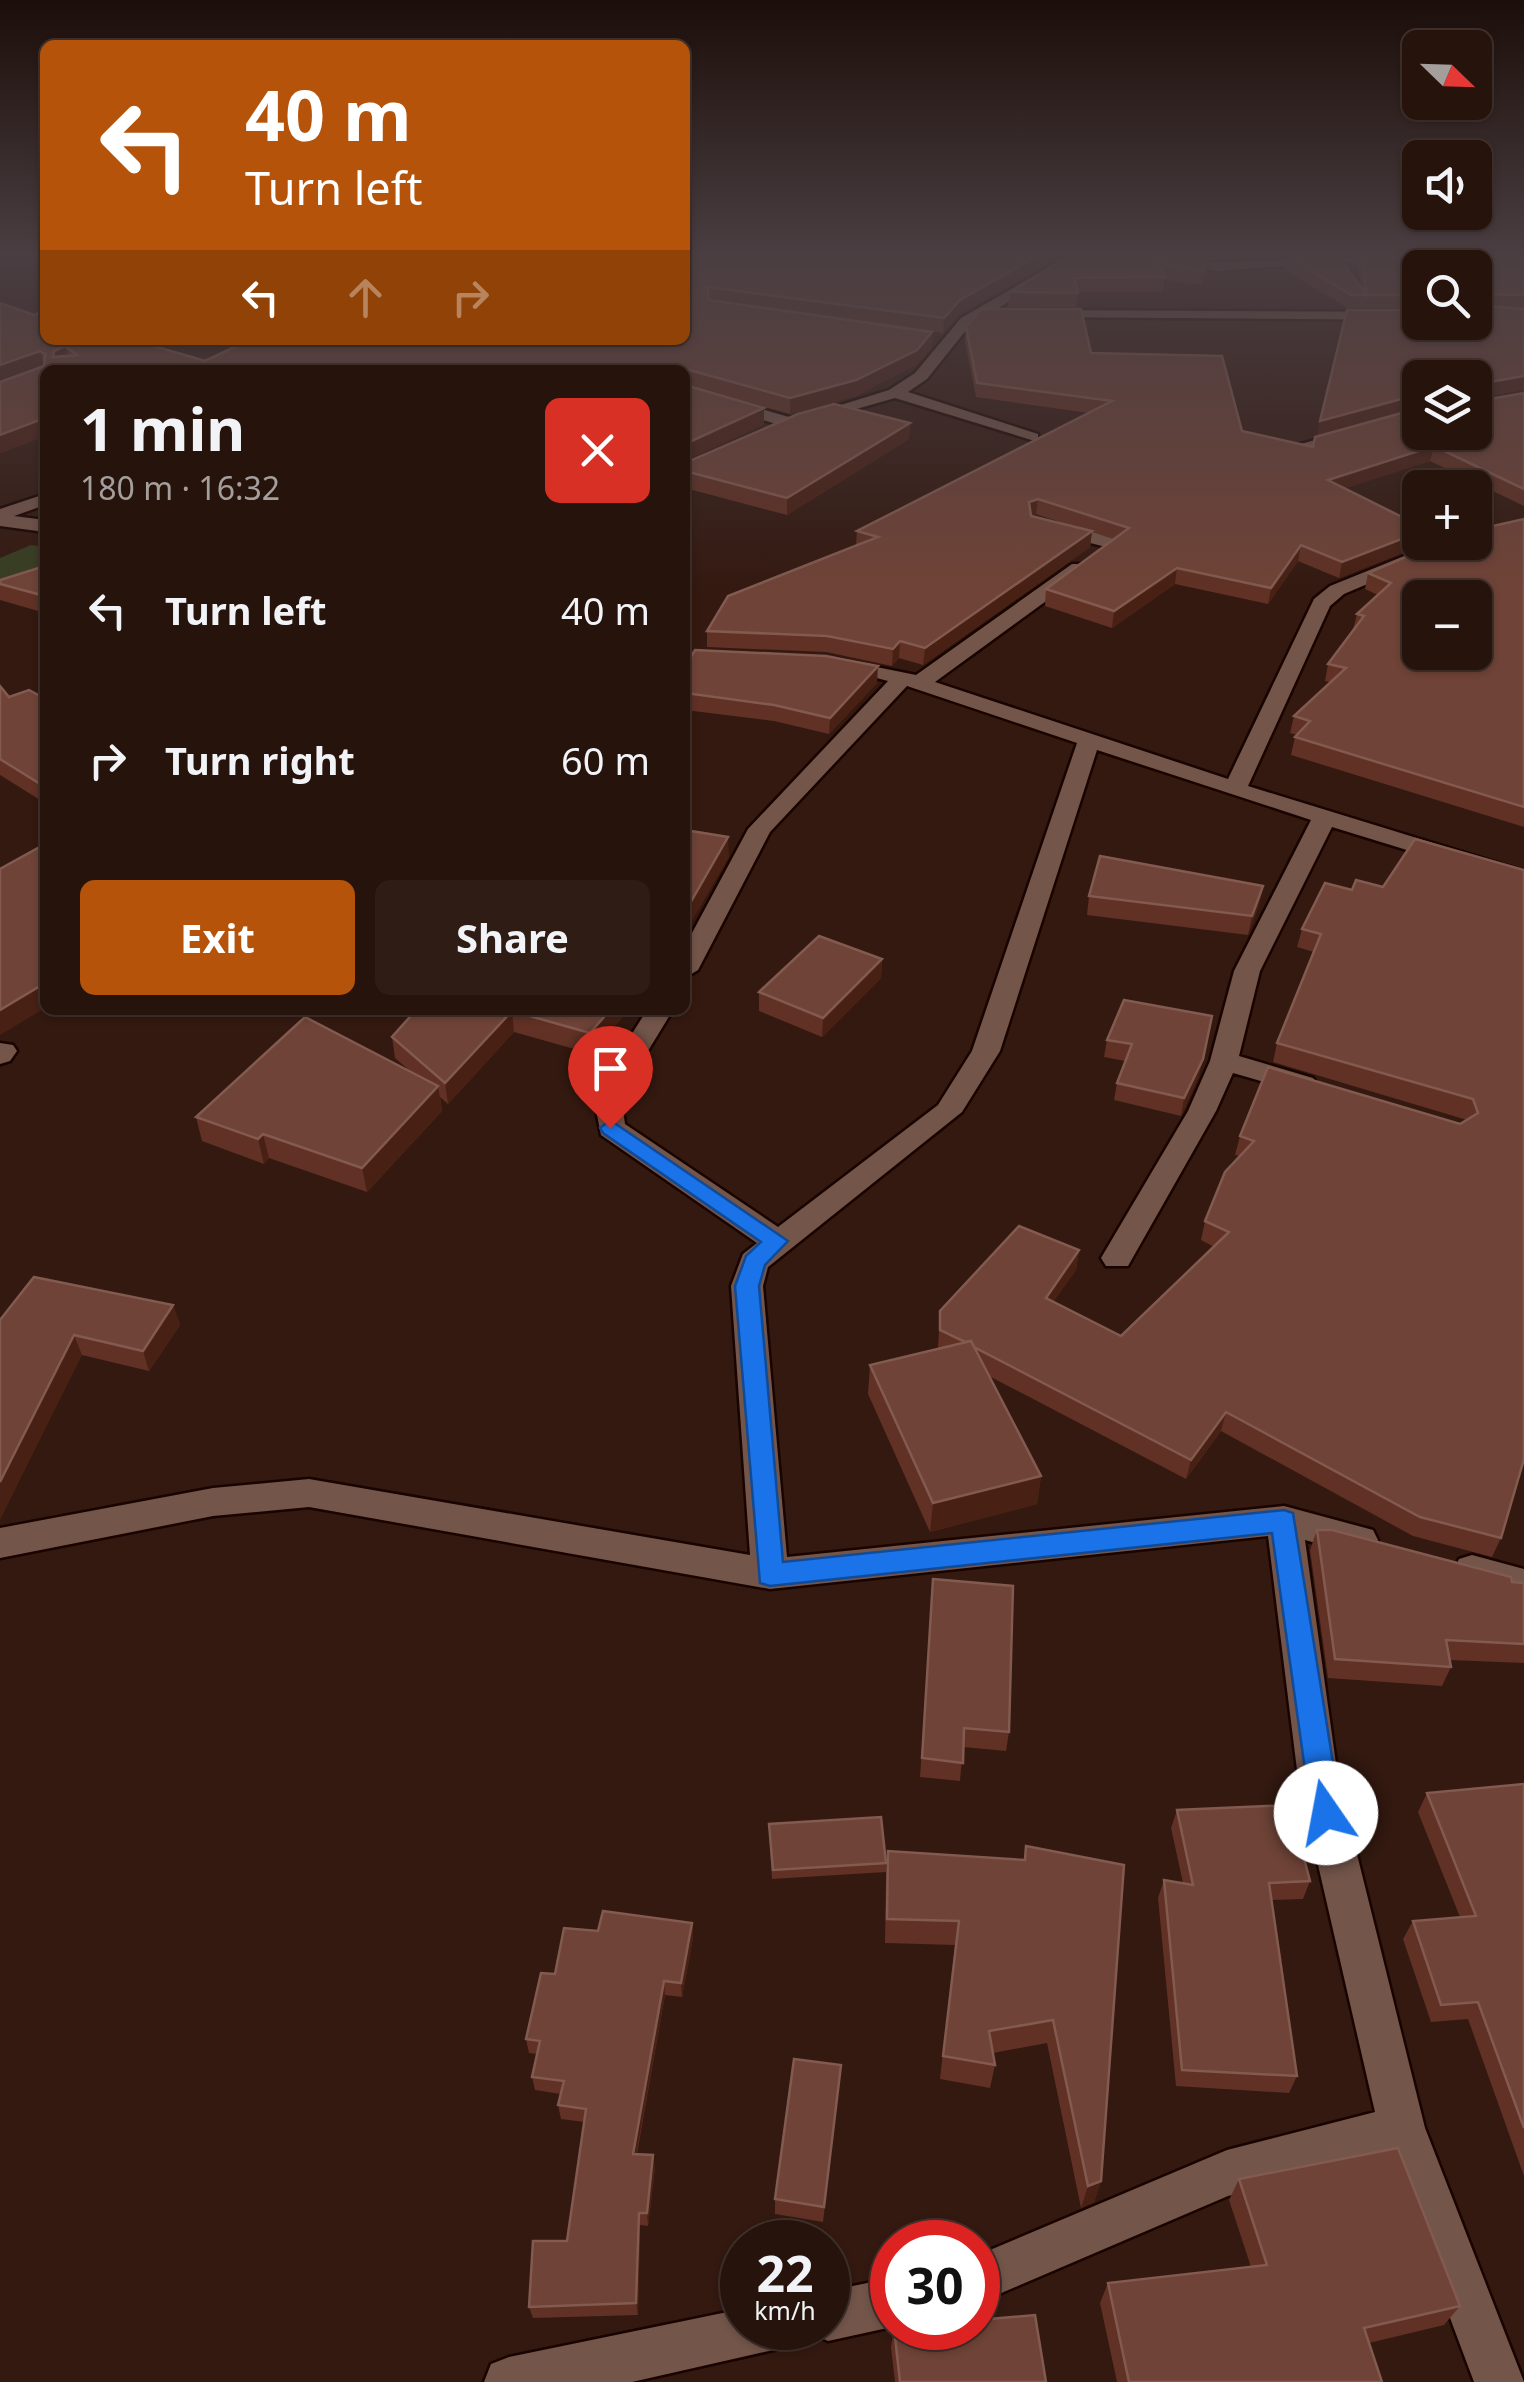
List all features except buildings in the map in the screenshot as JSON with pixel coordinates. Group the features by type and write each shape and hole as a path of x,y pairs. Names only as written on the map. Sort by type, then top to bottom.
{"street":[{"path":"772,431 790,422 895,393 926,368"},
{"path":"690,393 790,422"},
{"path":"895,393 1032,438"},
{"path":"1299,447 1402,421"},
{"path":"0,518 40,501"},
{"path":"0,518 40,525"},
{"path":"690,961 760,828 911,680 1114,543 1037,524"},
{"path":"1235,790 1321,602 1337,590 1412,560"},
{"path":"807,662 911,680 1235,790 1524,878"},
{"path":"770,1574 747,1286 754,1262 776,1241 948,1112 986,1051 1089,740"},
{"path":"1118,1258 1202,1111 1224,1061 1247,972 1325,817"},
{"path":"657,1015 607,1095 610,1128 776,1241"},
{"path":"1224,1061 1331,1092"},
{"path":"0,1543 213,1502 309,1493 770,1574 1284,1520 1394,1550"},
{"path":"1284,1520 1318,1778 1402,2128 1499,2382"},
{"path":"1432,1559 1524,1584"},
{"path":"1000,2270 1227,2173 1402,2128"},
{"path":"508,2382 720,2339"}],"green space":[{"path":"31,545 40,546 40,586 0,598 0,558"}],"route":[{"path":"610,1128 776,1241 754,1262 747,1286 770,1574 1284,1520 1326,1813"}]}
